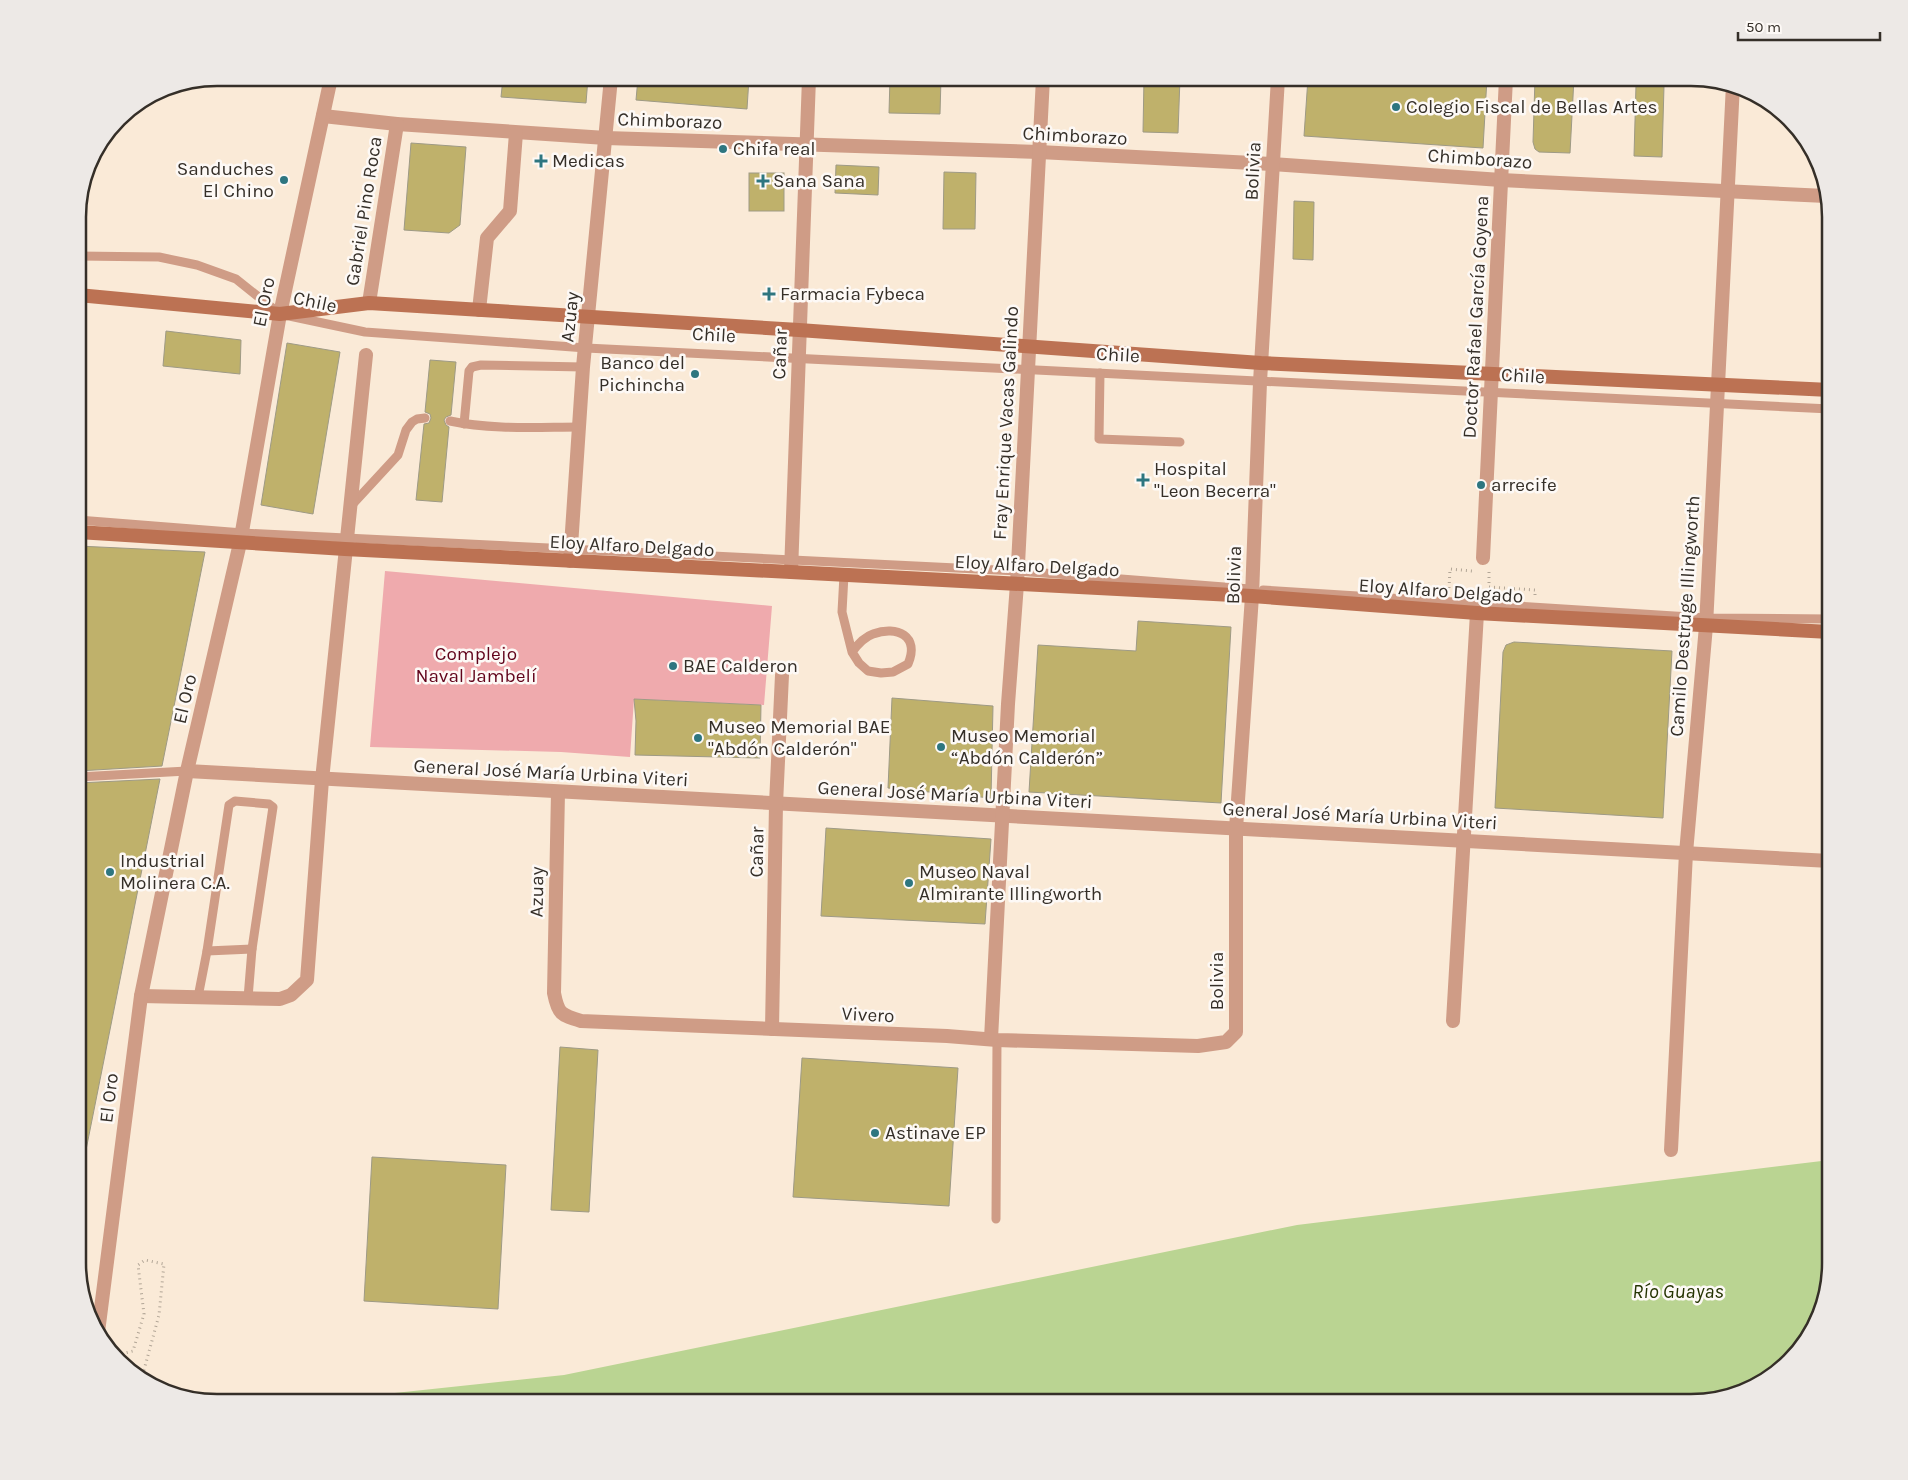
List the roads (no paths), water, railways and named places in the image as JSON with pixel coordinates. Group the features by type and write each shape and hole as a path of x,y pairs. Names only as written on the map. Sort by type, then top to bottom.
{"main road":[{"path":"87,296 280,314"},
{"name":"Chile","path":"280,314 369,303 799,330 1261,363 1822,390"},
{"name":"Eloy Alfaro Delgado","path":"87,532 242,538 792,566 844,575 1017,578 1252,593 1477,613 1706,622 1822,631"}],"street":[{"name":"Fray Enrique Vacas Galindo","path":"994,1040 1003,816 1043,86"},
{"name":"Bolivia","path":"1198,1046 1226,1042 1236,1032 1236,828 1252,593 1260,382 1277,86"},
{"name":"Doctor Rafael García Goyena","path":"1483,564 1506,86"},
{"name":"El Oro","path":"100,1320 142,996 187,771 242,538 280,314 329,87"},
{"name":"Azuay","path":"571,555 583,367 610,87"},
{"name":"Cañar","path":"792,566 799,330 810,87"},
{"name":"Camilo Destruge Illingworth","path":"1670,1150 1686,853 1706,622 1733,93"},
{"name":"Chimborazo","path":"323,116 397,124 606,138 1039,152 1272,164 1501,180 1820,196"},
{"name":"Gabriel Pino Roca","path":"369,303 397,124"},
{"path":"479,310 487,238 510,211 516,133"},
{"path":"142,996 280,999 291,995 307,980 322,780 366,355"},
{"path":"1453,1021 1477,613"},
{"name":"Cañar","path":"772,1029 776,804 782,675"},
{"name":"General José María Urbina Viteri","path":"187,771 322,780 1822,861"},
{"name":"Azuay","path":"554,993 558,792"},
{"name":"Vivero","path":"554,993 557,1009 565,1016 581,1020 994,1040 1198,1046"}],"lane":[{"path":"87,256 159,257 197,265 236,278 280,314"},
{"name":"Chile","path":"280,314 365,332 586,348 1822,409"},
{"path":"464,424 469,371 476,365 583,367"},
{"path":"1100,373 1099,439 1180,442"},
{"path":"349,508 398,455 406,430 412,422 424,418"},
{"path":"450,421 464,424 522,427 580,427"},
{"path":"87,521 242,538"},
{"name":"Eloy Alfaro Delgado","path":"792,566 1017,578"},
{"path":"844,575 842,612 852,652 859,663 868,671 893,672 908,664 912,650 911,642 906,635 896,632 875,633 859,642 852,652"},
{"name":"Eloy Alfaro Delgado","path":"1252,593 1448,601 1706,622 1822,619"},
{"name":"General José María Urbina Viteri","path":"87,777 187,771"},
{"path":"198,997 207,951 229,805 235,801 269,804 273,807 252,949 248,998"},
{"path":"207,951 252,949"},
{"path":"994,1040 996,1218"}],"water":[{"name":"Río Guayas","path":"1822,1161 1822,1263 1819,1289 1812,1313 1795,1343 1764,1372 1741,1384 1708,1393 385,1394 564,1375 1297,1225"}],"place":[{"name":"Colegio Fiscal de Bellas Artes","path":"1396,107"},
{"name":"Chifa real","path":"723,149"},
{"name":"Medicas","path":"541,161"},
{"name":"Sanduches El Chino","path":"284,180"},
{"name":"Sana Sana","path":"763,181"},
{"name":"Farmacia Fybeca","path":"769,294"},
{"name":"Banco del Pichincha","path":"695,374"},
{"name":"Hospital \"Leon Becerra\"","path":"1143,480"},
{"name":"arrecife","path":"1481,485"},
{"name":"BAE Calderon","path":"673,666"},
{"name":"Museo Memorial BAE \"Abdón Calderón\"","path":"698,738"},
{"name":"Museo Memorial “Abdón Calderón”","path":"941,747"},
{"name":"Industrial Molinera C.A.","path":"110,872"},
{"name":"Museo Naval Almirante Illingworth","path":"909,883"},
{"name":"Astinave EP","path":"875,1133"}],"park label":[{"name":"Complejo Naval Jambelí","path":"476,665"}]}
